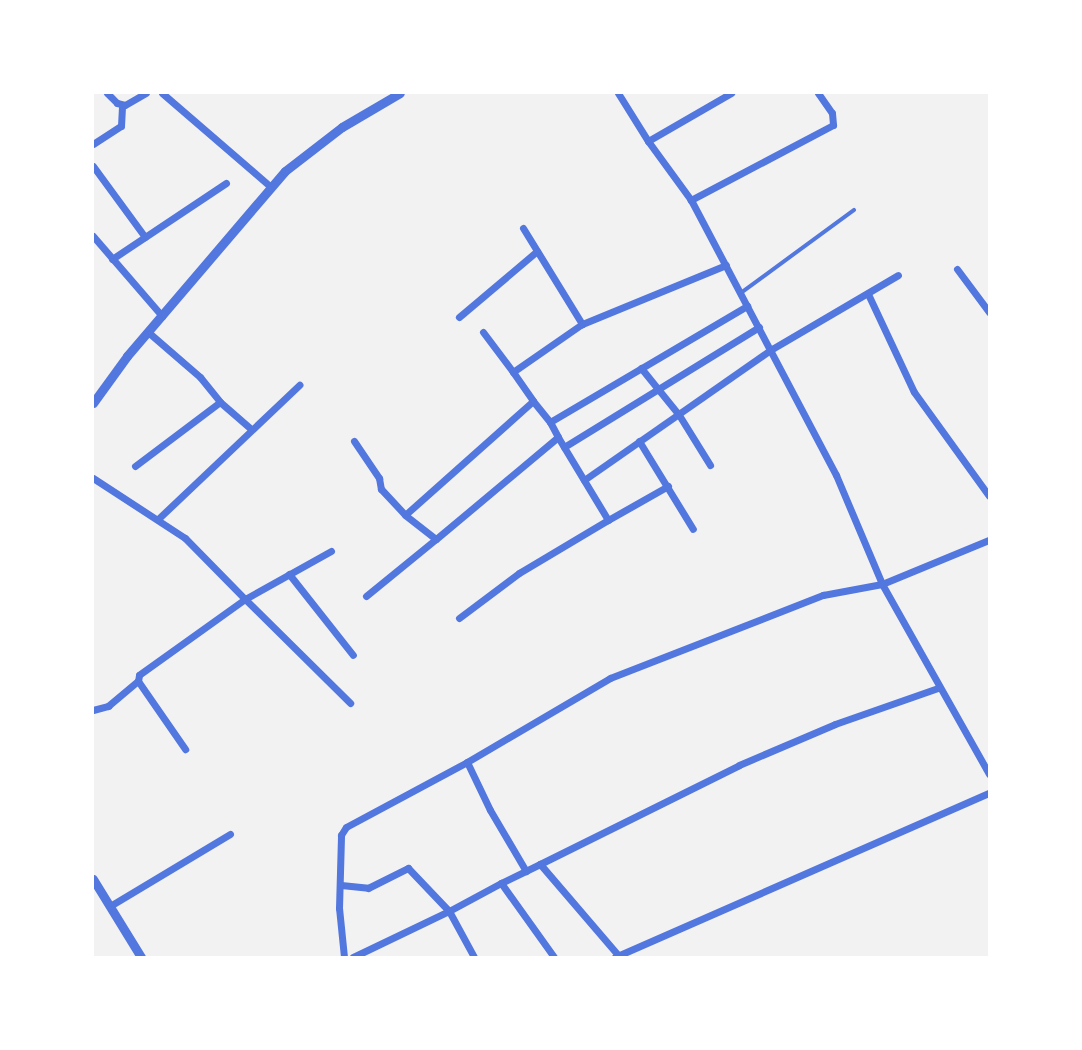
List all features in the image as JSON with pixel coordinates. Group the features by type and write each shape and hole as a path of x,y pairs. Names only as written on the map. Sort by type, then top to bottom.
{"street":[{"path":"107,93 122,105 129,105 146,93"},
{"path":"162,93 271,187"},
{"path":"618,93 648,141 691,200 726,264 836,475 882,584 938,688 989,774"},
{"path":"648,141 731,93"},
{"path":"691,200 833,125 832,113 818,93"},
{"path":"93,403 148,332 285,171 342,127 394,94"},
{"path":"93,144 121,126 122,105"},
{"path":"93,166 145,237"},
{"path":"112,259 226,183"},
{"path":"523,228 582,324"},
{"path":"93,236 162,316"},
{"path":"458,317 537,251"},
{"path":"513,372 582,324 726,264"},
{"path":"957,269 989,312"},
{"path":"584,480 772,349 898,275"},
{"path":"868,294 914,392 989,496"},
{"path":"550,422 747,306"},
{"path":"564,447 759,327"},
{"path":"148,332 200,377 220,402 251,429"},
{"path":"482,332 550,422 608,520"},
{"path":"641,368 679,415 710,465"},
{"path":"158,519 299,385"},
{"path":"405,515 533,401"},
{"path":"135,467 220,402"},
{"path":"366,596 558,437"},
{"path":"354,441 379,478 381,489 405,515 436,539"},
{"path":"639,441 693,529"},
{"path":"93,478 185,538 350,703"},
{"path":"458,618 519,573 668,486"},
{"path":"344,957 339,908 341,835 346,827 467,762 610,678 824,594 882,584 989,540"},
{"path":"93,710 108,706 138,681 139,675 245,599 331,551"},
{"path":"289,574 353,656"},
{"path":"138,681 185,749"},
{"path":"353,957 739,765 835,724 938,688"},
{"path":"467,762 490,810 526,871"},
{"path":"540,864 616,956 989,793"},
{"path":"110,906 230,834"},
{"path":"341,885 368,888 408,868 449,911 474,957"},
{"path":"93,879 141,957"},
{"path":"501,883 554,957"}],"lane":[{"path":"741,293 854,210"}]}
